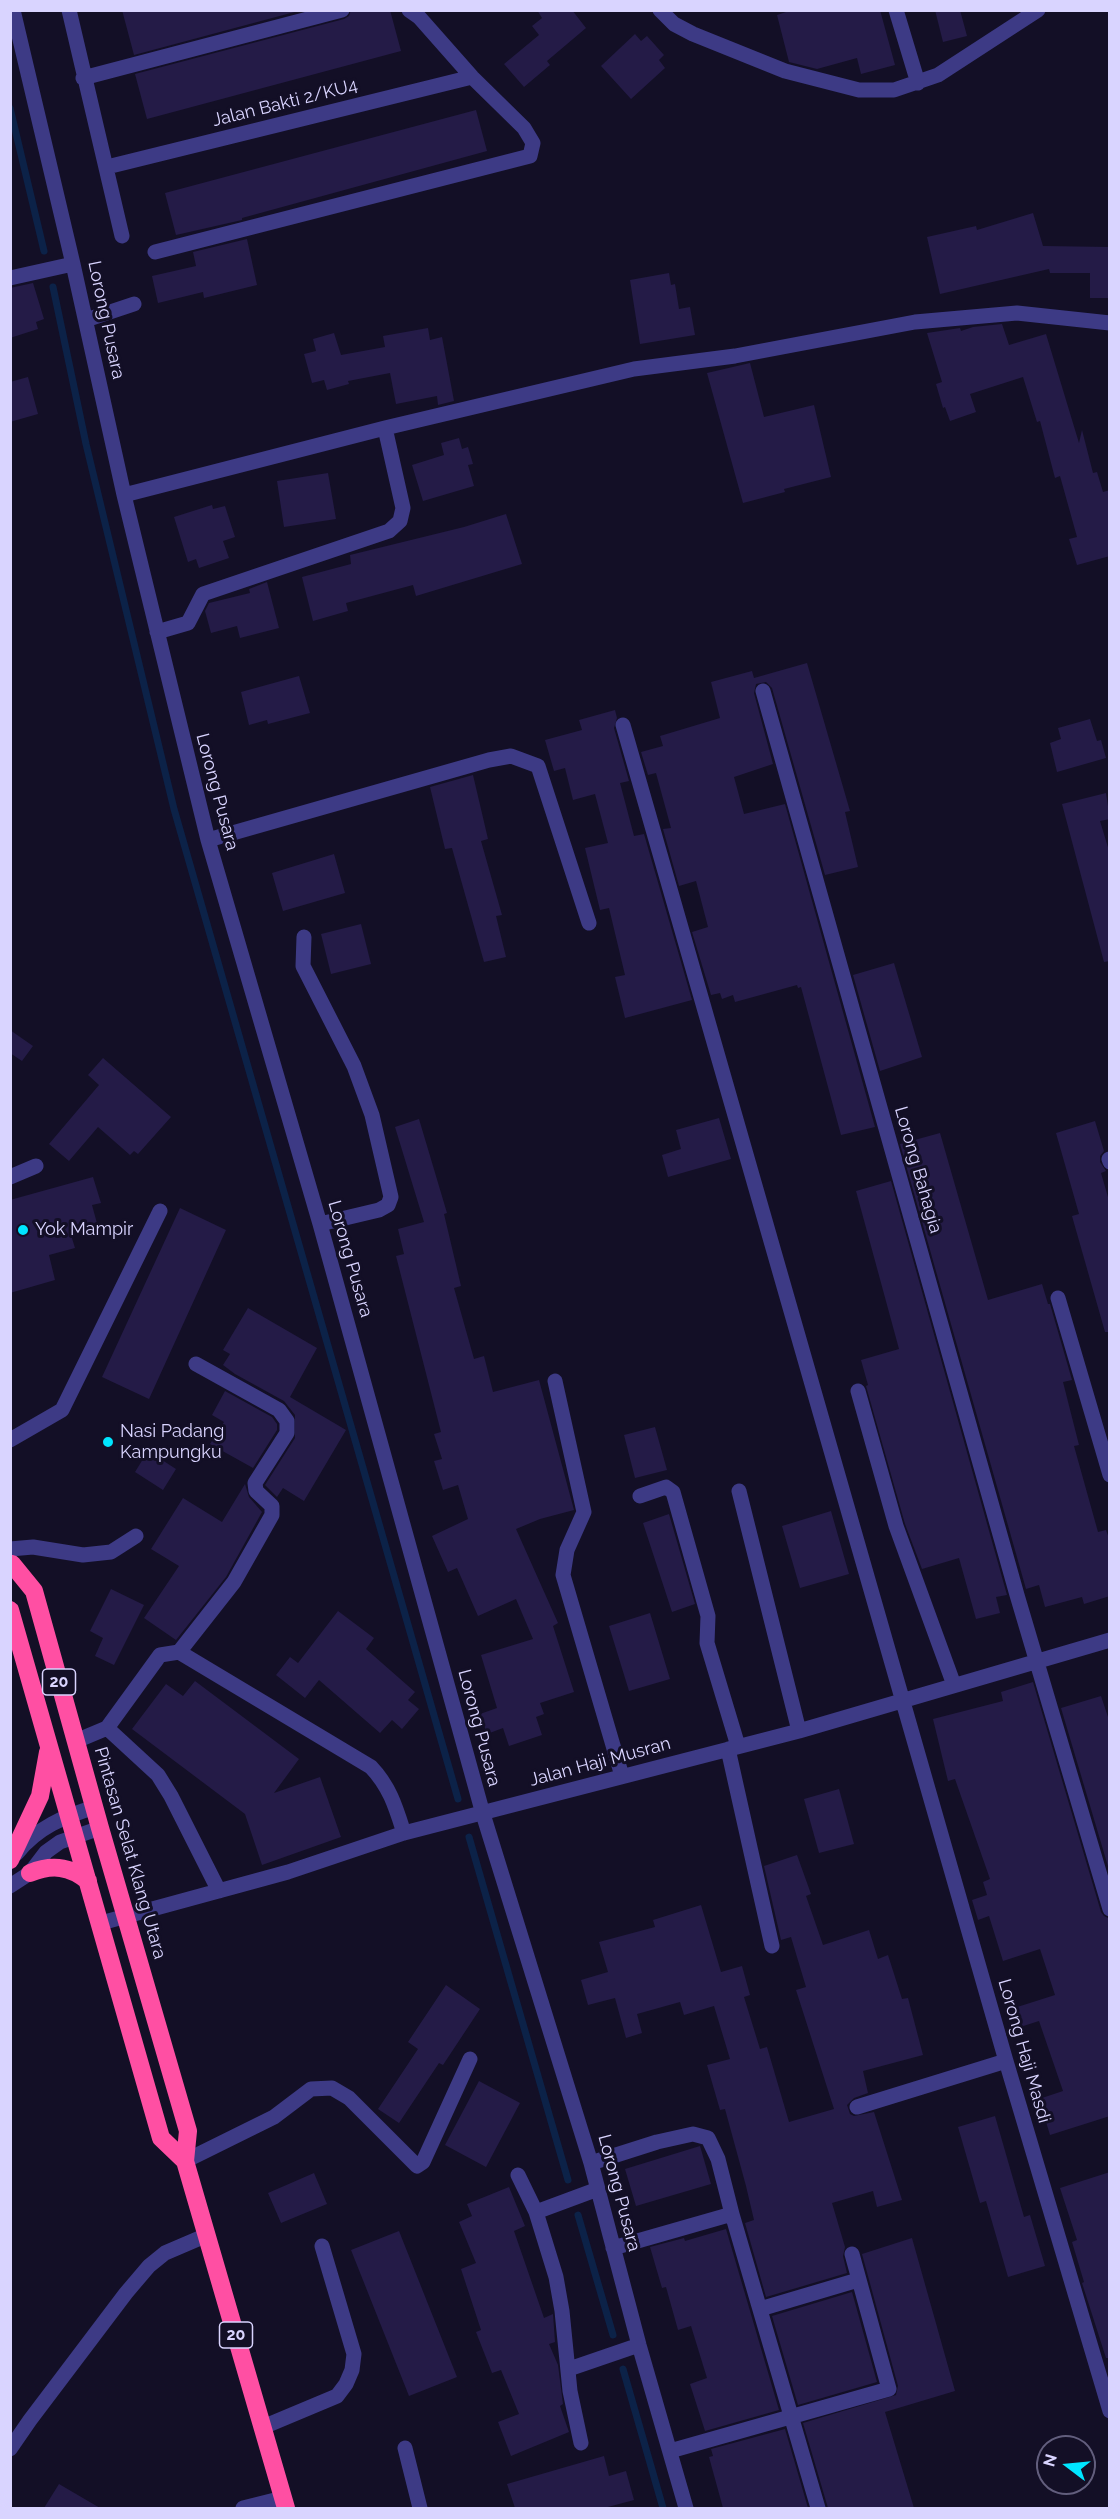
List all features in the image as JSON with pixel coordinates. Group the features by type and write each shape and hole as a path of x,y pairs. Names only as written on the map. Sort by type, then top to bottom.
{"highway":[{"name":"Pintasan Selat Klang Utara","path":"11,1563 34,1590 188,2131 186,2161 285,2503"},
{"name":"20","path":"10,1610 161,2138 186,2161"},
{"path":"10,1861 40,1796 49,1748"},
{"path":"30,1873 41,1868 63,1867 77,1872 88,1881"}],"street":[{"name":"Lorong Pusara","path":"13,10 86,320 124,495 208,840 320,1224 483,1814 591,2163 639,2345 686,2508"},
{"path":"69,10 122,236"},
{"path":"84,78 342,10"},
{"path":"155,252 530,156 533,143 524,128 472,76 419,17 409,10"},
{"path":"660,10 674,24 693,34 785,71 859,90 894,90 938,75 1038,10"},
{"path":"896,10 918,83"},
{"name":"Jalan Bakti 2/KU4","path":"107,167 472,76"},
{"path":"10,278 73,264"},
{"path":"86,320 134,304"},
{"path":"124,495 385,428 634,369 735,356 915,322 1017,313 1110,323"},
{"path":"157,632 188,623 203,594 389,531 395,526 400,521 403,508 385,428"},
{"name":"Lorong Bahagia","path":"763,691 1036,1660 1110,1909"},
{"name":"Lorong Haji Masdi","path":"623,725 1006,2061 1110,2411"},
{"path":"208,840 489,760 511,756 538,766 589,923"},
{"path":"304,937 303,966 354,1066 372,1115 391,1197 388,1205 379,1210 320,1224"},
{"path":"10,1178 36,1166"},
{"path":"10,1440 62,1410 160,1211"},
{"path":"1058,1298 1110,1475"},
{"path":"179,1652 234,1582 272,1515 272,1506 256,1491 255,1483 287,1432 287,1421 279,1410 196,1364"},
{"path":"555,1381 584,1512 567,1550 563,1575 622,1776"},
{"path":"858,1391 896,1527 954,1685"},
{"path":"640,1497 666,1487 673,1492 708,1616 707,1643 733,1730 733,1748 772,1946"},
{"path":"739,1491 800,1731"},
{"path":"11,1563 33,1547 83,1555 111,1552 136,1536"},
{"name":"Jalan Haji Musran","path":"101,1923 288,1872 404,1833 800,1731 1110,1640"},
{"path":"76,1741 107,1728 160,1655 179,1652 371,1767 383,1779 393,1797 404,1833"},
{"path":"107,1728 158,1775 219,1891"},
{"path":"10,1861 35,1833 52,1822 95,1807"},
{"path":"10,1886 30,1873 46,1852 60,1842 100,1828"},
{"path":"186,2161 274,2117 311,2089 332,2088 349,2098 417,2166 423,2162 470,2059"},
{"path":"857,2107 1006,2061"},
{"path":"591,2163 693,2134 708,2138 718,2159 818,2508"},
{"path":"518,2175 536,2212 556,2277 570,2391 581,2443"},
{"path":"536,2212 598,2189"},
{"path":"613,2248 732,2214"},
{"path":"10,2449 149,2266 165,2253 207,2235"},
{"path":"263,2427 337,2396 352,2370 354,2354 322,2246"},
{"path":"670,2451 889,2389 852,2254"},
{"path":"760,2309 858,2280"},
{"path":"569,2369 639,2345"},
{"path":"405,2448 420,2508"},
{"path":"243,2508 285,2503"}],"building":[{"path":"122,10 302,10 134,55"},
{"path":"351,10 390,10 401,51 147,119 135,74 344,19 349,16"},
{"path":"537,10 572,10 586,28 547,61 550,65 524,87 504,64 539,35 532,26 542,18"},
{"path":"792,10 880,10 895,65 861,74 857,58 817,69 789,62 777,15"},
{"path":"935,10 960,10 967,36 943,42"},
{"path":"635,34 641,41 647,36 664,55 659,60 665,68 631,99 601,66"},
{"path":"476,110 487,151 242,218 242,220 176,235 165,193"},
{"path":"1033,213 1043,246 1110,247 1110,298 1090,298 1090,273 1050,273 1049,269 940,294 927,237 976,226 977,230"},
{"path":"247,239 257,285 204,298 203,292 158,303 152,276 196,266 193,252"},
{"path":"669,273 671,285 675,284 679,309 690,307 695,335 640,344 630,280"},
{"path":"33,283 44,319 36,322 38,329 10,338 10,288"},
{"path":"1002,324 1009,345 1046,334 1079,443 1082,430 1093,473 1097,472 1103,492 1110,490 1110,556 1077,565 1069,539 1077,537 1060,476 1055,478 1040,421 1037,422 1023,377 970,394 976,412 950,421 945,407 943,408 936,384 942,382 927,333 960,328 961,331 973,327"},
{"path":"428,328 430,340 442,337 454,401 438,405 437,396 396,404 390,373 348,381 349,384 327,390 324,380 312,383 304,354 316,351 313,339 334,333 341,355 385,347 383,336"},
{"path":"750,363 764,417 814,405 831,477 784,489 785,492 743,503 707,373"},
{"path":"28,377 38,414 10,422 10,382"},
{"path":"459,438 462,449 468,447 473,464 468,465 474,486 423,501 412,465 444,455 441,443"},
{"path":"328,473 336,519 284,527 277,481"},
{"path":"212,505 213,509 225,506 235,537 223,541 229,558 199,568 196,559 188,562 174,517"},
{"path":"506,514 522,564 416,596 413,585 346,603 348,611 313,621 302,577 351,564 350,555 464,527"},
{"path":"267,582 279,628 240,638 237,626 211,633 205,611 209,603 250,593 249,589"},
{"path":"807,663 850,811 845,812 858,867 825,875 772,688 766,682 756,684 754,693 773,764 734,777 744,814 785,804 875,1127 841,1135 801,987 798,988 797,985 735,1002 733,995 722,999 720,993 711,995 692,932 708,927 696,881 679,886 663,829 671,828 656,773 648,775 641,752 663,746 660,736 720,718 711,682 752,671 754,678"},
{"path":"299,676 310,713 268,724 267,720 249,725 241,692"},
{"path":"615,710 617,718 614,728 629,781 620,783 634,836 644,834 692,1000 625,1018 615,977 625,975 609,908 600,910 585,848 608,843 595,794 573,800 565,768 554,771 545,740 582,730 579,720"},
{"path":"1090,719 1097,741 1101,740 1106,758 1057,772 1050,743 1061,739 1058,728"},
{"path":"473,775 488,839 481,841 502,915 496,916 506,957 484,962 452,848 445,849 430,787"},
{"path":"1106,793 1110,819 1100,821 1110,854 1110,961 1104,962 1062,804"},
{"path":"334,854 345,893 283,911 272,873"},
{"path":"361,924 371,964 331,974 321,934"},
{"path":"894,963 922,1057 880,1071 853,975"},
{"path":"10,1030 33,1046 22,1061 10,1053"},
{"path":"103,1058 171,1117 138,1154 134,1151 130,1155 98,1127 69,1161 49,1144 99,1085 88,1075"},
{"path":"719,1118 731,1159 668,1177 662,1155 681,1149 676,1130"},
{"path":"419,1119 447,1213 444,1214 461,1286 454,1288 474,1359 484,1356 493,1392 539,1380 574,1510 540,1519 516,1529 558,1623 553,1626 574,1692 540,1703 544,1714 536,1717 542,1735 509,1746 503,1728 487,1734 480,1714 497,1708 481,1655 533,1639 516,1599 478,1616 457,1568 448,1572 432,1536 468,1519 458,1485 443,1490 434,1461 442,1459 434,1434 441,1432 396,1256 404,1254 398,1229 424,1222 395,1127"},
{"path":"1095,1121 1104,1151 1100,1156 1100,1162 1106,1171 1101,1173 1110,1204 1110,1332 1105,1332 1072,1216 1079,1214 1056,1133"},
{"path":"940,1133 988,1300 1042,1284 1048,1304 1050,1304 1072,1380 1063,1382 1079,1445 1074,1446 1098,1532 1106,1530 1110,1541 1110,1596 1084,1604 1082,1597 1045,1607 1039,1585 1026,1589 900,1144"},
{"path":"93,1177 101,1203 92,1205 98,1227 71,1235 75,1248 49,1255 55,1280 10,1293 10,1200"},
{"path":"891,1181 1007,1595 996,1597 1000,1613 976,1619 959,1558 922,1569 905,1524 866,1386 868,1385 861,1360 899,1349 856,1191"},
{"path":"180,1208 226,1230 149,1399 102,1377"},
{"path":"248,1308 317,1348 290,1397 346,1430 304,1501 283,1488 277,1497 265,1485 295,1438 295,1415 284,1401 223,1365 230,1354 223,1350"},
{"path":"225,1391 272,1417 277,1424 277,1430 253,1468 210,1444 224,1422 212,1415"},
{"path":"655,1427 667,1470 635,1478 624,1435"},
{"path":"148,1451 176,1469 163,1490 135,1472"},
{"path":"245,1484 249,1497 262,1512 226,1577 176,1640 144,1618 179,1566 151,1549 183,1498 222,1522"},
{"path":"831,1511 849,1574 800,1588 782,1526"},
{"path":"669,1514 695,1604 672,1612 643,1523"},
{"path":"111,1589 144,1605 114,1665 95,1656 103,1638 90,1631"},
{"path":"338,1611 374,1638 366,1649 415,1692 408,1700 419,1709 402,1729 392,1720 380,1733 319,1680 305,1698 276,1675 290,1657 298,1663"},
{"path":"650,1613 670,1679 629,1691 609,1626"},
{"path":"195,1681 299,1759 274,1793 320,1777 341,1837 262,1865 245,1814 132,1729 166,1684 183,1696"},
{"path":"1033,1682 1101,1912 1110,1919 1110,2116 1050,2135 1039,2099 1063,2091 1039,2021 1017,2028 1011,2009 1055,1995 1040,1949 1003,1961 989,1916 978,1920 972,1900 987,1895 983,1882 990,1879 955,1779 948,1781 933,1719 1003,1701 1001,1692"},
{"path":"1101,1696 1110,1723 1110,1873 1061,1708"},
{"path":"839,1789 854,1844 819,1853 804,1799"},
{"path":"797,1855 811,1894 806,1896 823,1945 869,1930 878,1959 888,1955 902,1999 908,1998 923,2055 863,2071 868,2093 854,2098 847,2105 850,2114 854,2116 874,2112 902,2200 877,2207 873,2191 832,2203 845,2247 843,2256 847,2273 766,2297 745,2223 754,2220 746,2186 725,2109 720,2110 707,2065 730,2059 714,2006 684,2015 680,2002 637,2014 642,2033 626,2038 615,1998 588,2005 581,1980 608,1972 599,1942 655,1927 653,1920 701,1905 721,1972 742,1966 750,1995 744,1997 760,2049 767,2047 789,2122 834,2109 796,1990 806,1987 791,1937 781,1940 764,1866"},
{"path":"446,1985 480,2009 443,2065 439,2063 399,2123 378,2109 418,2049 408,2042"},
{"path":"479,2081 520,2103 486,2167 445,2145"},
{"path":"995,2116 1024,2217 1030,2215 1045,2266 1008,2277 986,2201 980,2203 958,2127"},
{"path":"700,2146 711,2184 636,2206 625,2169"},
{"path":"1110,2172 1110,2358 1106,2358 1082,2283 1084,2282 1072,2242 1077,2240 1060,2188"},
{"path":"314,2173 327,2204 281,2223 268,2193"},
{"path":"509,2187 525,2226 514,2231 544,2318 553,2314 555,2342 549,2344 558,2365 563,2404 560,2406 569,2432 511,2456 498,2422 519,2414 501,2370 492,2373 476,2332 481,2330 461,2269 476,2263 459,2222 472,2216 467,2204"},
{"path":"726,2229 779,2410 705,2431 690,2384 707,2378 691,2326 678,2330 666,2287 662,2288 650,2247 684,2238 685,2241"},
{"path":"399,2231 457,2377 409,2396 351,2250"},
{"path":"912,2238 955,2391 885,2412 914,2508 828,2508 803,2423 896,2395 898,2386 862,2254"},
{"path":"852,2292 877,2382 798,2405 772,2316"},
{"path":"785,2429 808,2508 723,2508 709,2457 713,2456 711,2449"},
{"path":"604,2456 609,2476 626,2471 634,2500 604,2508 515,2508 507,2484"},
{"path":"59,2484 100,2508 44,2508"}],"waterway":[{"path":"10,108 44,251"},
{"path":"53,287 86,444 174,809 458,1799"},
{"path":"469,1837 568,2180"},
{"path":"578,2215 613,2335"},
{"path":"623,2369 663,2508"}],"place":[{"name":"Yok Mampir","path":"23,1230"},
{"name":"Nasi Padang Kampungku","path":"108,1442"}]}
